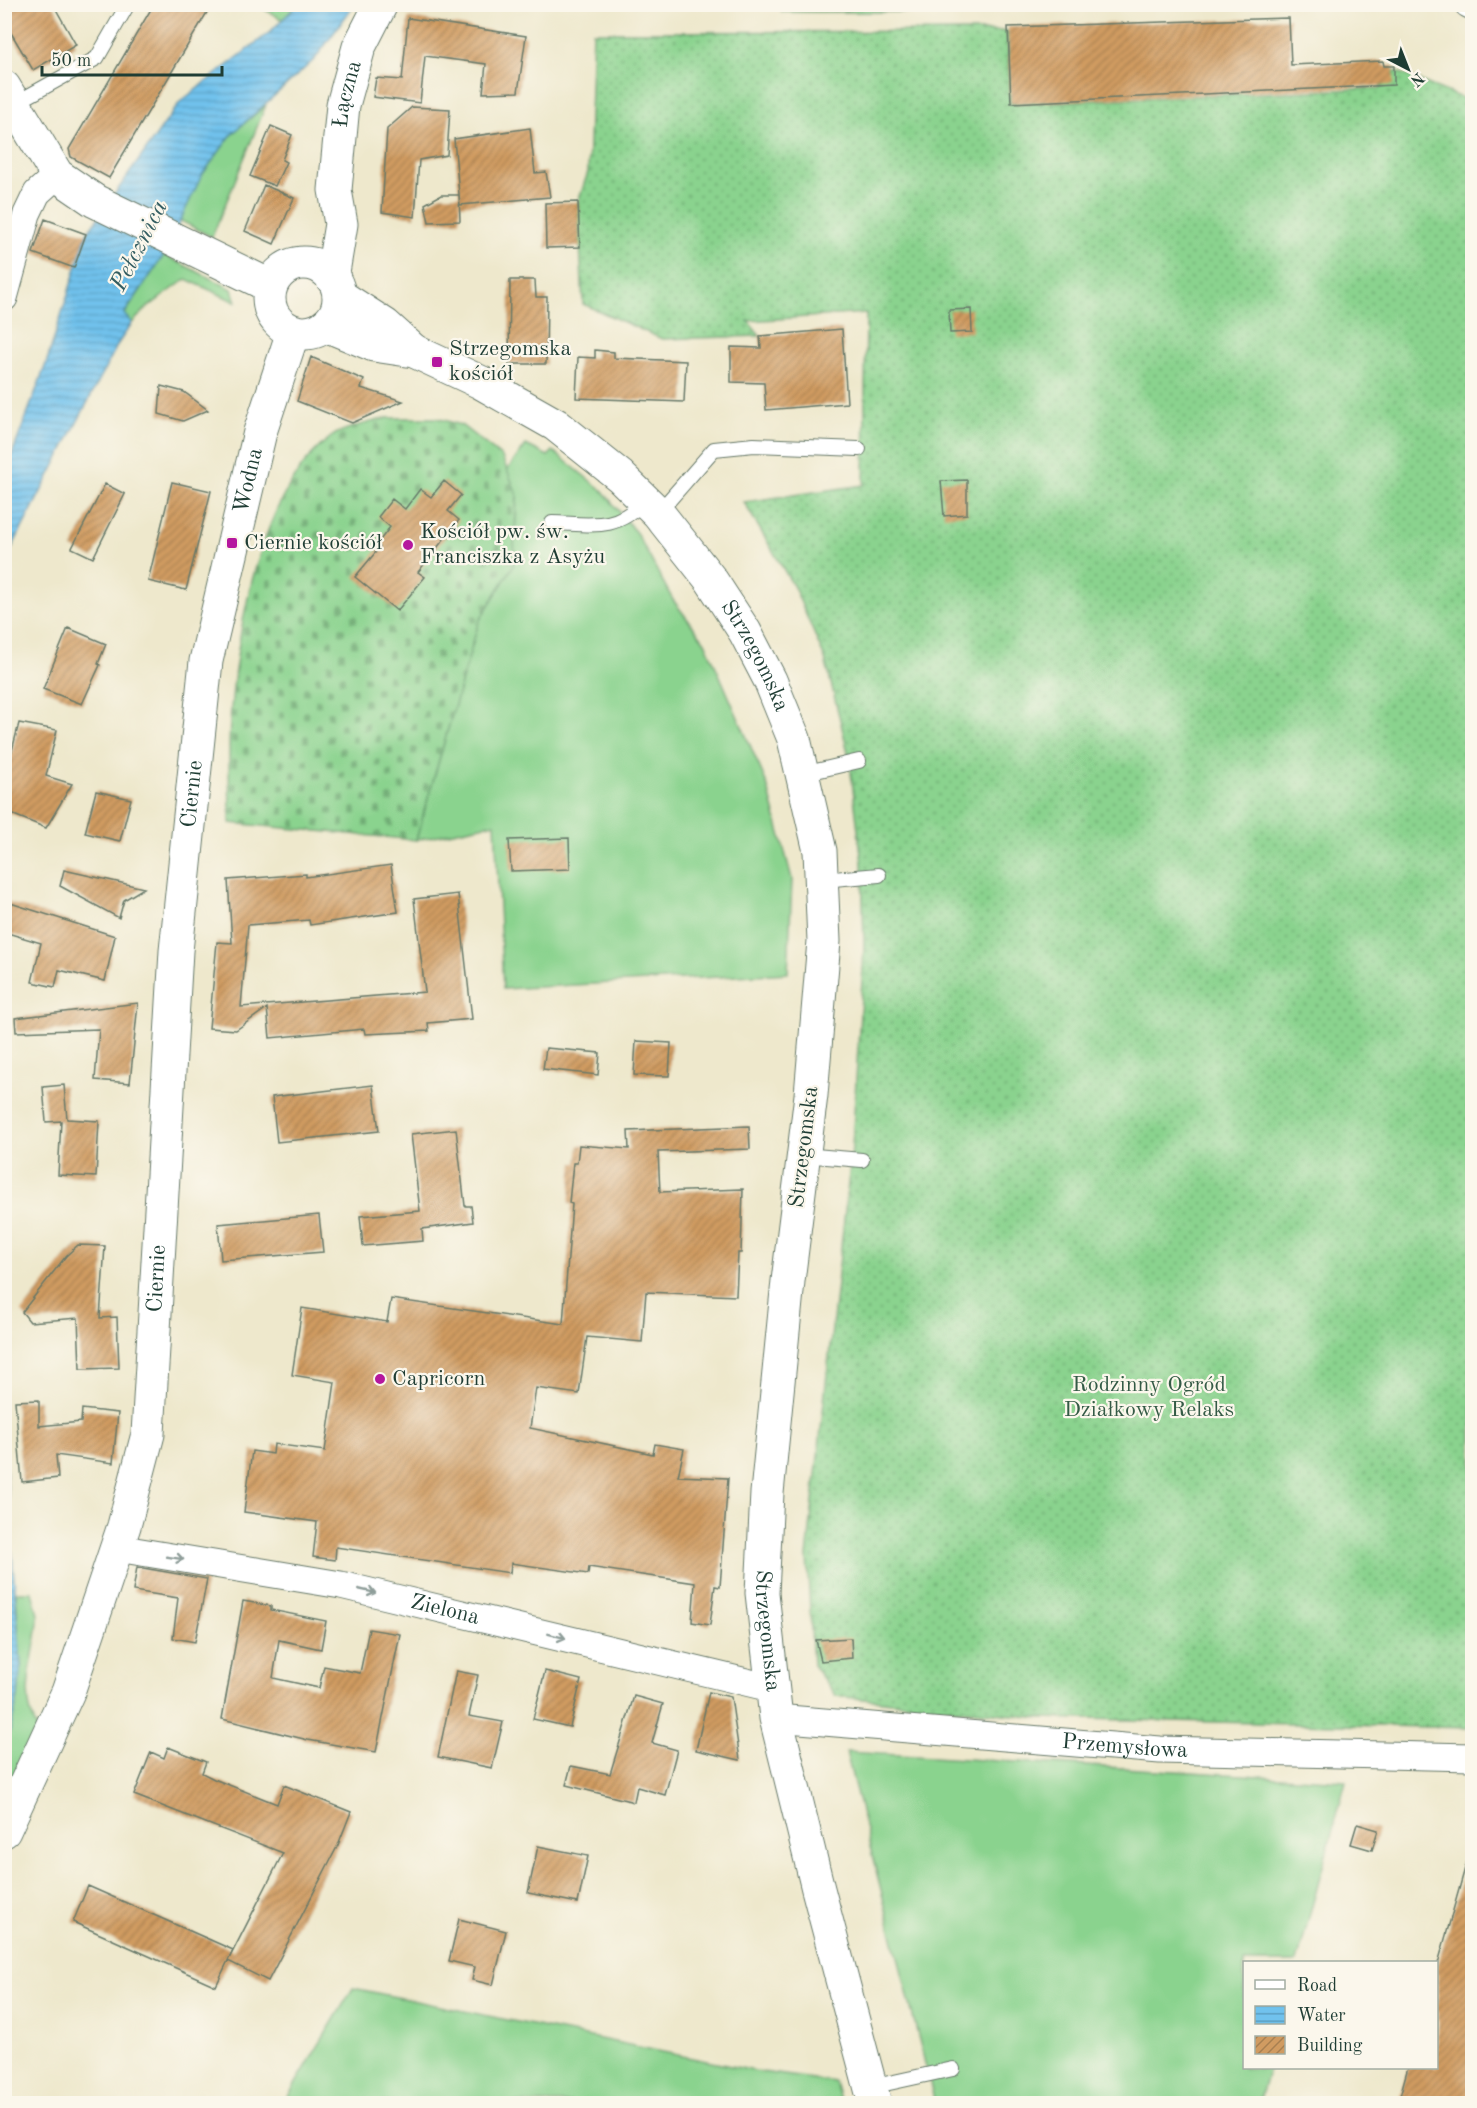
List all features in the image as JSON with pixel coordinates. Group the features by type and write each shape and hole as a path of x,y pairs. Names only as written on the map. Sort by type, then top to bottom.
{"main road":[{"name":"Łączna","path":"336,287 341,224 335,190 343,105 359,47 381,4"},
{"path":"9,95 57,175 95,201 270,286"},
{"name":"Łączna","path":"297,264 316,233 335,190"},
{"path":"297,264 320,268 336,287 336,314 317,332 293,332 281,325 272,314 269,301 270,286 278,274 297,264"},
{"name":"Strzegomska","path":"336,287 414,351"},
{"name":"Strzegomska","path":"326,325 374,345 414,351 480,382 556,425 588,449 652,506 711,580 745,632 783,708 803,774 820,851 822,988 767,1493 762,1593 773,1703 873,2095"},
{"name":"Wodna","path":"201,702 213,623 244,494 260,432 293,332"},
{"name":"Ciernie","path":"4,1831 68,1692 117,1548 148,1434 176,951 201,702"}],"street":[{"path":"1468,4 1473,6"},
{"path":"4,298 27,213 37,194 57,175"},
{"name":"Zielona","path":"117,1548 341,1585 773,1703"},
{"name":"Przemysłowa","path":"773,1703 1160,1750 1473,1758"}],"lane":[{"path":"9,95 97,58 128,4"},
{"path":"552,523 608,525 652,506 714,449 754,445 859,449"},
{"path":"803,774 860,761"},
{"path":"822,880 879,875"},
{"path":"803,1155 862,1160"},
{"path":"873,2095 953,2069"}],"green space":[{"path":"783,4 962,5 961,12 781,12"},
{"path":"257,5 297,5 283,20"},
{"name":"Rodzinny Ogród Działkowy Relaks","path":"1007,31 1010,104 1381,88 1381,65 1472,102 1472,1728 1041,1718 836,1696 813,1665 807,1556 852,1147 864,947 862,863 849,756 825,659 794,587 744,502 864,485 866,313 748,321 760,336 662,339 583,304 578,202 588,172 593,32"},
{"path":"266,105 212,237 179,220 202,175 232,134"},
{"path":"164,255 232,289 236,302 186,279 147,308 132,323 124,315"},
{"path":"387,418 437,418 461,425 502,457 517,495 513,566 479,621 416,840 230,823 229,737 234,676 247,601 270,524 287,490 307,460 331,437 350,428"},
{"path":"526,445 548,456 553,451 603,491 637,534 673,600 705,642 767,784 792,879 788,973 503,989 495,823 416,840 479,621 513,566 517,495 507,470"},
{"path":"16,1592 32,1592 38,1613 28,1689 32,1716 38,1730 5,1804 5,1752 18,1697 21,1666"},
{"path":"846,1752 1346,1781 1297,1961 1243,1961 1243,2069 1269,2069 1259,2103 935,2103"},
{"path":"353,1988 755,2071 835,2082 841,2103 284,2103"}],"water":[{"name":"Pełcznica","path":"297,5 354,5 315,59 232,134 202,175 164,255 124,314 132,323 119,342 5,561 5,473 46,364 87,233 180,102 270,32"},
{"path":"5,1462 21,1666 18,1697 5,1752"}],"building":[{"path":"4,4 53,4 76,45 33,70 4,21"},
{"path":"154,4 212,4 109,178 71,157 69,149"},
{"path":"408,18 526,36 518,92 483,93 486,64 425,56 420,103 373,97 376,78 402,80"},
{"path":"1289,18 1291,65 1383,61 1384,66 1394,66 1394,85 1011,103 1008,27"},
{"path":"412,107 450,109 447,155 419,160 415,217 382,212 387,129"},
{"path":"271,126 292,135 282,160 286,162 275,186 250,176"},
{"path":"530,128 535,173 546,172 550,197 460,205 454,139"},
{"path":"264,185 294,198 274,244 245,231"},
{"path":"441,195 459,195 460,221 429,222 425,204"},
{"path":"578,202 580,247 546,248 545,203"},
{"path":"45,219 86,234 74,268 33,253"},
{"path":"510,280 535,280 536,297 547,297 546,364 509,364"},
{"path":"971,309 972,332 950,333 949,310"},
{"path":"842,329 847,403 766,410 764,383 731,382 731,347 761,348 760,336"},
{"path":"595,350 614,352 614,358 686,361 684,402 576,398 578,357 595,358"},
{"path":"311,357 364,380 361,388 403,401 352,423 297,401"},
{"path":"161,386 184,392 208,410 183,421 159,414"},
{"path":"967,480 967,514 944,516 941,481"},
{"name":"Kościół pw. św. Franciszka z Asyżu","path":"444,481 461,495 448,511 459,520 418,572 425,577 397,611 355,577 380,547 377,544 390,527 378,517 392,499 405,509 420,489 431,497"},
{"path":"172,482 211,491 186,590 148,581"},
{"path":"105,484 125,494 93,558 72,548"},
{"path":"68,628 106,644 98,664 100,665 82,704 43,689"},
{"path":"19,723 57,730 46,776 72,784 46,828 4,811 4,782"},
{"path":"96,791 131,799 120,841 85,833"},
{"path":"569,838 570,869 511,871 509,840"},
{"path":"391,865 398,912 310,925 309,920 248,925 241,1007 425,992 414,899 458,894 472,1019 428,1023 429,1031 365,1034 364,1029 270,1038 267,1008 236,1030 209,1028 217,942 232,943 228,880 306,874 306,877"},
{"path":"64,870 144,888 124,900 119,918 60,886"},
{"path":"4,901 115,936 105,981 59,970 55,987 32,982 41,943 4,932"},
{"path":"138,1003 130,1083 95,1080 99,1029 16,1032 15,1018"},
{"path":"636,1041 671,1043 669,1076 634,1075"},
{"path":"546,1048 600,1053 598,1075 543,1069"},
{"path":"64,1085 67,1119 99,1121 96,1177 58,1175 61,1121 46,1122 43,1087"},
{"path":"373,1085 379,1131 277,1142 272,1097"},
{"path":"749,1126 750,1149 658,1152 660,1192 743,1189 741,1253 738,1253 736,1296 646,1292 642,1342 587,1337 579,1394 536,1388 530,1428 653,1454 655,1444 684,1449 678,1476 728,1478 720,1587 715,1586 710,1625 692,1622 695,1583 589,1567 588,1574 511,1563 510,1573 336,1547 335,1560 313,1557 317,1522 244,1512 252,1451 273,1454 274,1444 325,1451 335,1382 292,1375 302,1308 387,1322 391,1299 563,1324 572,1204 569,1203 573,1163 577,1163 579,1145 629,1149 628,1131"},
{"path":"456,1129 465,1206 471,1206 473,1222 422,1229 423,1241 363,1246 360,1216 420,1211 411,1134"},
{"path":"319,1215 323,1252 221,1260 218,1224"},
{"path":"78,1245 105,1246 100,1318 117,1317 119,1368 80,1369 78,1318 30,1322 22,1312 66,1256"},
{"path":"39,1400 39,1426 81,1422 82,1409 118,1413 113,1463 56,1455 58,1478 22,1482 15,1401"},
{"path":"137,1567 207,1579 195,1642 173,1638 178,1598 133,1591"},
{"path":"243,1601 271,1606 271,1610 326,1621 321,1649 279,1640 273,1678 319,1688 324,1666 360,1673 369,1629 400,1634 376,1752 308,1740 222,1719"},
{"path":"851,1638 852,1658 821,1661 816,1640"},
{"path":"456,1671 478,1675 469,1716 503,1722 492,1768 438,1757"},
{"path":"545,1671 581,1680 570,1727 533,1719"},
{"path":"709,1692 731,1697 740,1760 696,1750"},
{"path":"634,1696 663,1704 652,1743 677,1750 665,1795 637,1787 634,1802 566,1785 571,1766 610,1774"},
{"path":"168,1747 206,1762 202,1773 277,1804 284,1785 351,1812 338,1845 268,1981 228,1961 283,1853 134,1795 151,1752 164,1758"},
{"path":"1357,1824 1378,1830 1372,1850 1351,1844"},
{"path":"538,1846 588,1856 578,1903 528,1893"},
{"path":"1467,1861 1473,1861 1473,2103 1398,2103 1407,2069 1438,2069 1438,1963"},
{"path":"88,1886 233,1950 216,1986 73,1922"},
{"path":"459,1919 506,1931 493,1985 472,1980 475,1967 449,1961"}],"place":[{"name":"Strzegomska kościół","path":"437,362"},
{"name":"Ciernie kościół","path":"232,543"},
{"name":"Kościół pw. św. Franciszka z Asyżu","path":"408,545"},
{"name":"Capricorn","path":"380,1379"}]}
